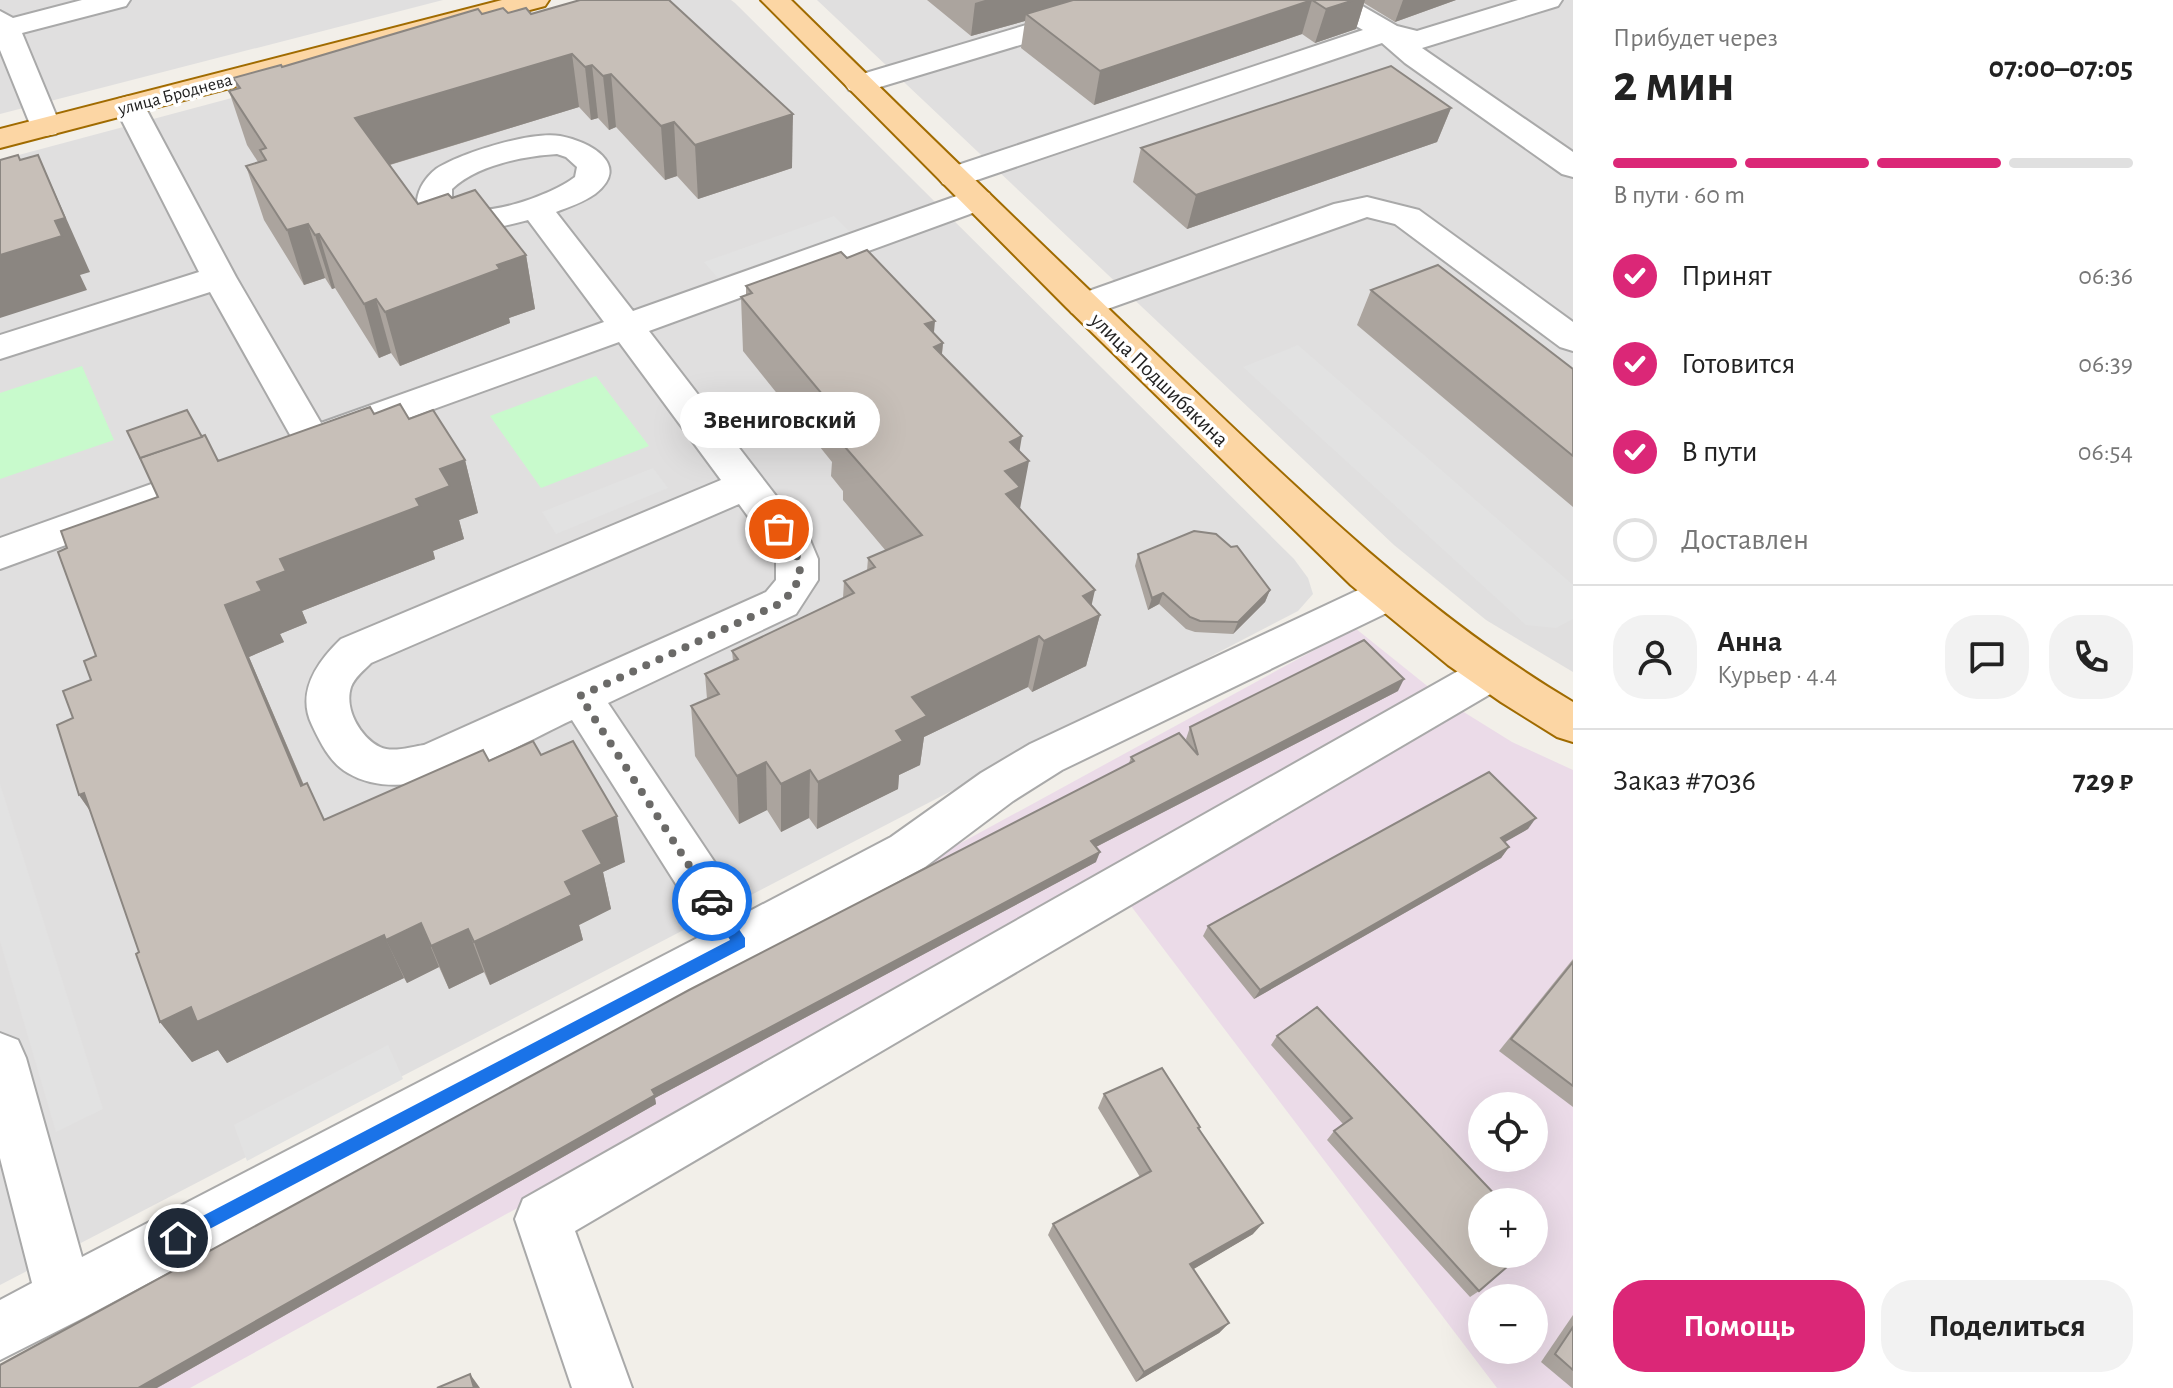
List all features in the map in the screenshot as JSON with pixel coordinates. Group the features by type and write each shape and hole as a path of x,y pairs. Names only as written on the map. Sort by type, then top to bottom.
{"main road":[{"name":"улица Броднева","path":"0,139 535,0"},
{"name":"улица Подшибякина","path":"775,0 1084,305 1386,595 1489,674 1573,724"}],"street":[{"path":"45,127 3,24 116,0"},
{"path":"1331,0 1387,32 1415,57 1573,167"},
{"path":"0,554 626,327 966,189 1387,32 1418,40 1434,37 1548,0"},
{"path":"860,84 1105,10"},
{"path":"129,105 219,277 282,451"},
{"path":"535,206 747,485 796,551 799,577 793,591 781,603 427,765 395,770 369,764 346,745 331,718 327,695 334,671 356,651 747,485"},
{"path":"1084,305 1332,216 1367,207 1407,217 1573,339"},
{"path":"0,347 219,277"},
{"path":"0,1331 908,852 997,787 1046,757 1386,595"},
{"path":"602,1388 543,1219 1392,733 1489,674"},
{"path":"580,696 740,942"},
{"path":"0,1058 65,1297"}],"shaded area":[{"path":"0,0 443,0 0,114"},
{"path":"599,0 731,0 735,3 1294,559 1308,578 1313,594 1298,611 0,1285 0,160"},
{"path":"817,0 1573,0 1573,672 1486,620 1394,545"},
{"path":"834,216 850,232 718,278 704,262"},
{"path":"1298,345 1573,585 1573,619 1556,628 1526,625 1243,367"},
{"path":"653,468 668,488 556,534 542,512"},
{"path":"1355,628 1446,701 1512,742 1573,770 1573,1388 1497,1388 1479,1364 1548,1364 1548,1284 1468,1284 1468,1350 1112,881 190,1388 0,1388 0,1367"},
{"path":"0,784 103,1109 56,1132 0,941"},
{"path":"388,1045 403,1079 247,1161 234,1125"}],"green space":[{"path":"82,366 114,440 0,479 0,393"},
{"path":"596,376 649,446 541,488 490,416"}],"building":[{"path":"580,0 669,0 793,114 695,145 674,122 661,126 611,74 603,76 592,65 585,67 572,54 355,118 418,204 448,194 452,198 475,190 526,255 497,265 500,269 385,312 376,299 364,304 319,234 315,235 308,224 287,230 246,166 266,160 260,150 266,148 229,91 240,88 233,78 282,67 478,9 482,14 503,8 508,13 526,8 531,14"},
{"path":"1073,0 1312,0 1100,71 1026,14"},
{"path":"1312,0 1354,0 1326,9"},
{"path":"1391,66 1451,108 1196,195 1141,148"},
{"path":"18,155 20,160 38,155 65,218 55,221 62,236 0,255 0,160"},
{"path":"867,250 935,321 925,324 943,343 934,347 1022,436 1010,442 1029,461 1005,471 1020,487 1006,494 1095,590 1083,596 1100,615 1044,641 1039,636 912,697 927,716 896,731 903,741 818,782 810,770 781,784 766,762 737,776 691,706 719,694 705,674 738,659 732,651 854,593 844,581 875,567 868,558 922,535 845,447 851,444 833,423 843,419 741,297 752,293 746,286 841,252 847,258"},
{"path":"1438,265 1573,369 1573,456 1371,290"},
{"path":"400,404 409,419 433,410 465,460 440,469 450,486 416,499 420,506 280,559 286,571 257,582 262,591 225,605 301,786 307,783 324,820 483,750 489,761 533,741 541,755 573,741 617,816 583,831 602,864 565,882 572,895 474,942 468,929 431,946 421,923 386,940 384,935 197,1022 191,1007 160,1022 84,793 79,795 57,725 73,718 63,691 91,680 84,661 96,656 58,552 67,548 61,531 158,497 140,458 205,435 218,461 370,407 374,414"},
{"path":"187,410 202,437 140,458 127,431"},
{"path":"1194,531 1216,534 1231,547 1237,546 1270,590 1238,622 1200,621 1190,617 1163,593 1152,598 1138,554"},
{"path":"1364,640 1404,679 1091,841 1100,852 652,1090 655,1095 138,1388 0,1388 0,1365 689,990 1134,761 1131,757 1179,733 1198,755 1190,727"},
{"path":"1489,772 1536,818 1501,838 1509,847 1260,990 1208,926"},
{"path":"1573,962 1573,1086 1511,1039"},
{"path":"1317,1007 1468,1166 1468,1172 1474,1172 1489,1188 1468,1188 1468,1268 1506,1268 1487,1284 1473,1284 1334,1131 1352,1118 1277,1036"},
{"path":"1162,1068 1198,1128 1263,1223 1190,1264 1229,1323 1144,1372 1053,1224 1151,1171 1104,1094"},
{"path":"1573,1327 1573,1370 1555,1354"},
{"path":"470,1374 474,1388 437,1388"}],"way so far":[{"path":"712,901 580,696 781,603 793,591 800,565 796,551 779,529"}],"place":[{"name":"Звениговский","path":"779,529"}],"route":[{"path":"178,1238 740,942 712,901"}]}
